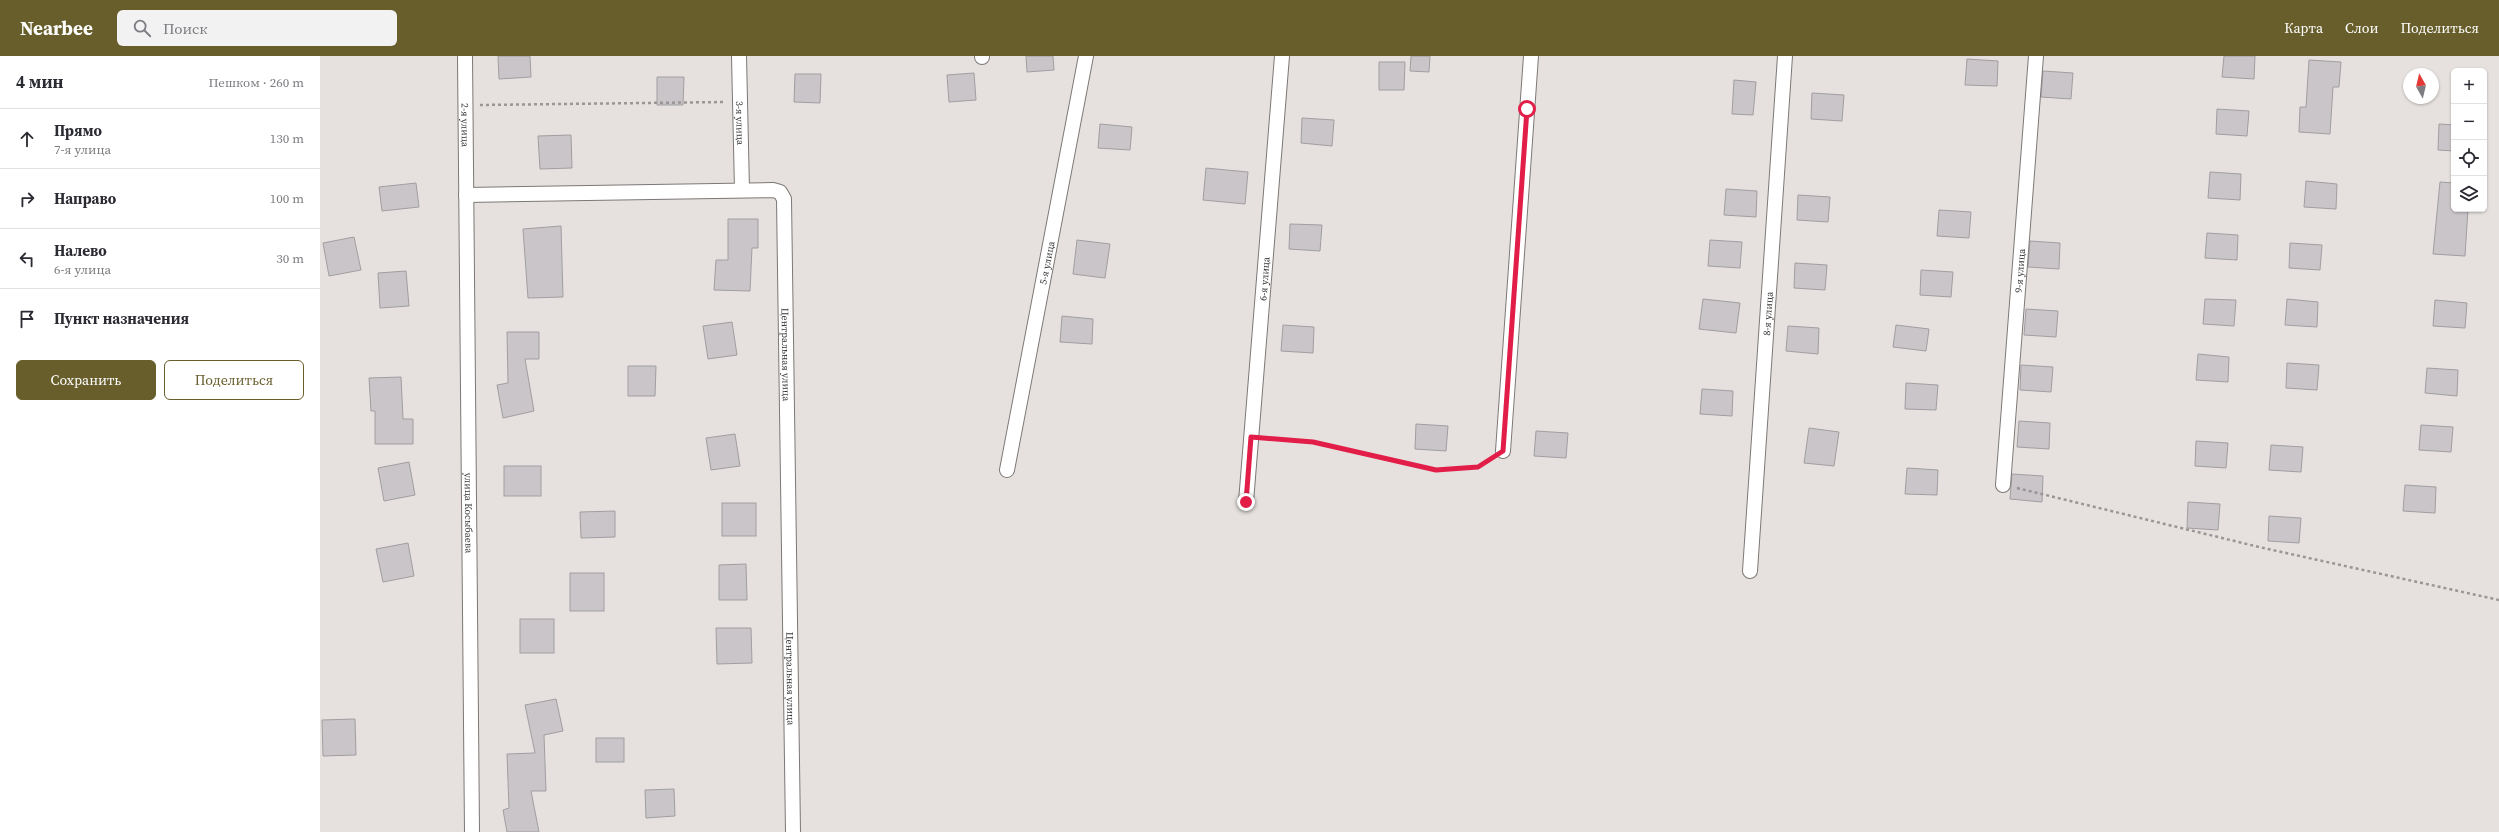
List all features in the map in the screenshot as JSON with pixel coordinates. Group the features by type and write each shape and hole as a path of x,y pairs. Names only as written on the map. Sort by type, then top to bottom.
{"street":[{"name":"2-я улица","path":"465,56 466,195"},
{"name":"3-я улица","path":"739,56 742,190"},
{"name":"5-я улица","path":"1007,470 1086,56"},
{"name":"6-я улица","path":"1246,502 1282,56"},
{"path":"1503,451 1531,56"},
{"name":"8-я улица","path":"1750,571 1786,56"},
{"name":"9-я улица","path":"2003,485 2036,56"},
{"name":"Центральная улица","path":"466,195 773,190 780,192 784,199 793,832"},
{"name":"улица Косыбаева","path":"466,195 472,832"}],"path":[{"path":"465,106 740,102"},
{"path":"1251,437 1313,442 1436,470 1478,467 1503,451"},
{"path":"2003,485 2259,547 2499,600"}],"building":[{"path":"498,56 530,56 531,77 499,79"},
{"path":"1026,56 1053,56 1054,70 1027,72"},
{"path":"1411,56 1430,56 1429,72 1410,71"},
{"path":"2224,56 2255,56 2254,79 2222,77"},
{"path":"1967,59 1998,61 1997,86 1965,85"},
{"path":"2309,60 2341,62 2339,87 2333,87 2330,134 2299,132 2300,107 2306,107"},
{"path":"1379,62 1405,62 1404,90 1379,90"},
{"path":"2043,71 2073,73 2071,99 2041,97"},
{"path":"974,73 976,100 949,102 947,75"},
{"path":"795,74 821,74 820,103 794,102"},
{"path":"657,77 684,77 683,105 657,105"},
{"path":"1734,80 1756,82 1753,115 1732,114"},
{"path":"1812,93 1844,95 1842,121 1811,119"},
{"path":"2217,109 2249,111 2247,136 2216,134"},
{"path":"1302,118 1334,120 1332,146 1301,143"},
{"path":"1100,124 1132,127 1130,150 1098,148"},
{"path":"2439,124 2451,125 2451,151 2438,150"},
{"path":"571,135 572,168 540,169 538,136"},
{"path":"1206,168 1248,172 1245,204 1203,200"},
{"path":"2210,172 2241,174 2240,200 2208,198"},
{"path":"2306,181 2337,184 2336,209 2304,207"},
{"path":"2440,182 2451,183 2451,212 2468,212 2465,256 2433,254"},
{"path":"416,183 419,207 382,211 379,187"},
{"path":"1726,189 1757,191 1756,217 1724,215"},
{"path":"1798,195 1830,197 1828,222 1797,220"},
{"path":"1939,210 1971,212 1969,238 1937,236"},
{"path":"728,219 758,219 758,248 752,248 750,291 714,290 716,260 728,260"},
{"path":"1290,224 1322,225 1320,251 1289,249"},
{"path":"561,226 563,297 528,298 523,229"},
{"path":"2207,233 2238,235 2237,260 2205,258"},
{"path":"354,237 361,270 329,276 323,243"},
{"path":"1077,240 1110,244 1105,278 1073,274"},
{"path":"1710,240 1742,242 1740,268 1708,266"},
{"path":"2030,241 2060,243 2059,269 2028,267"},
{"path":"2290,243 2322,245 2320,270 2289,268"},
{"path":"1795,263 1827,265 1825,290 1794,288"},
{"path":"1921,270 1953,272 1951,297 1920,295"},
{"path":"406,271 409,306 380,308 378,273"},
{"path":"1703,299 1740,303 1736,333 1699,329"},
{"path":"2205,299 2236,300 2234,326 2203,324"},
{"path":"2287,299 2318,302 2317,327 2285,325"},
{"path":"2435,300 2467,303 2465,328 2433,326"},
{"path":"2026,309 2058,311 2056,337 2024,335"},
{"path":"1062,316 1093,319 1092,344 1060,342"},
{"path":"732,322 737,355 708,359 703,326"},
{"path":"1283,325 1314,327 1313,353 1281,351"},
{"path":"1896,325 1929,329 1926,351 1893,347"},
{"path":"1788,326 1819,328 1818,354 1786,351"},
{"path":"507,332 539,332 539,359 525,359 534,411 503,418 497,385 508,383"},
{"path":"2198,354 2229,357 2228,382 2196,380"},
{"path":"2287,363 2319,365 2317,390 2286,388"},
{"path":"2021,365 2053,367 2051,392 2020,390"},
{"path":"628,366 656,366 655,396 628,396"},
{"path":"2427,368 2458,370 2457,396 2425,393"},
{"path":"401,377 403,419 413,419 413,444 375,444 375,411 371,411 369,378"},
{"path":"1906,383 1938,385 1936,410 1905,409"},
{"path":"1702,389 1733,391 1732,416 1700,414"},
{"path":"2019,421 2050,423 2049,449 2017,447"},
{"path":"1416,424 1448,426 1446,451 1415,449"},
{"path":"2421,425 2453,427 2451,452 2419,450"},
{"path":"1809,428 1839,432 1834,466 1804,463"},
{"path":"1536,431 1568,433 1566,458 1534,456"},
{"path":"735,434 740,466 711,470 706,438"},
{"path":"2196,441 2228,443 2226,468 2195,466"},
{"path":"2271,445 2303,447 2301,472 2269,470"},
{"path":"409,462 415,495 384,501 378,468"},
{"path":"504,466 541,466 541,496 504,496"},
{"path":"1907,468 1938,470 1937,495 1905,494"},
{"path":"2012,474 2043,476 2042,502 2010,499"},
{"path":"2405,485 2436,487 2435,513 2403,511"},
{"path":"2188,502 2220,504 2218,530 2187,528"},
{"path":"722,503 756,503 756,536 722,536"},
{"path":"615,511 615,537 581,538 580,512"},
{"path":"2269,516 2301,518 2299,543 2268,541"},
{"path":"408,543 414,576 383,582 376,549"},
{"path":"746,564 747,600 719,600 719,565"},
{"path":"570,573 604,573 604,611 570,611"},
{"path":"520,619 554,619 554,653 520,653"},
{"path":"716,628 751,628 752,663 717,664"},
{"path":"556,699 563,731 544,735 546,791 531,791 539,832 507,832 503,810 509,808 507,754 535,753 525,705"},
{"path":"355,719 356,755 323,756 322,720"},
{"path":"596,738 624,738 624,762 596,762"},
{"path":"674,789 675,816 646,818 645,790"}],"route":[{"path":"1246,502 1251,437 1313,442 1436,470 1478,467 1503,451 1527,109"}]}
